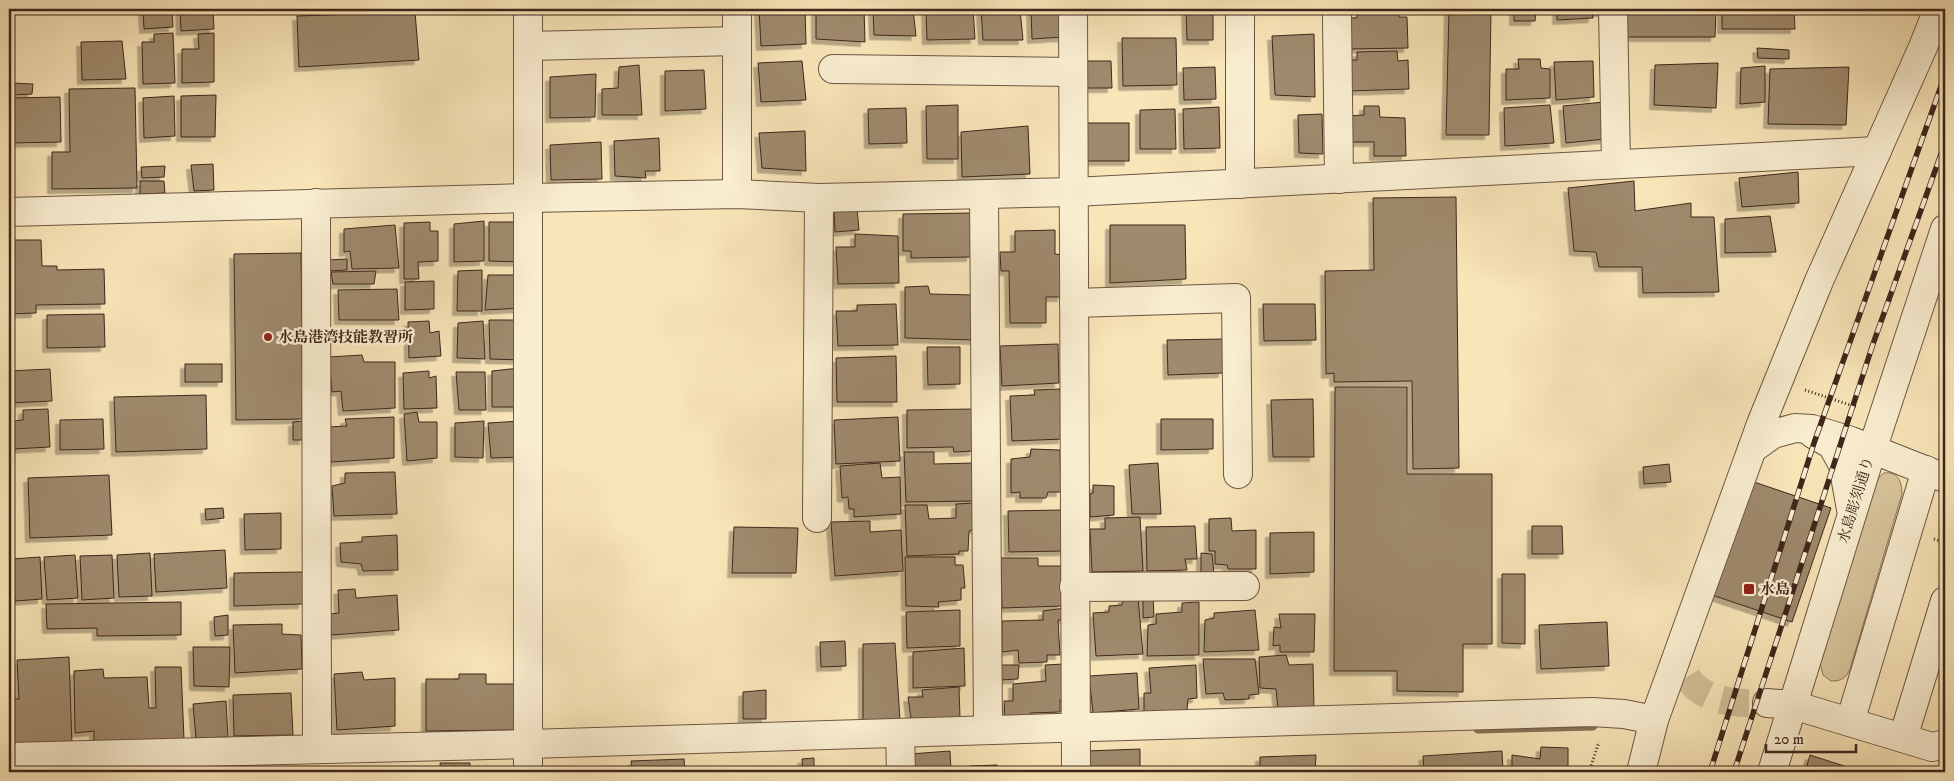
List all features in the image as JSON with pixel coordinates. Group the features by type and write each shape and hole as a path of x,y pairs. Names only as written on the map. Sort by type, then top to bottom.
{"street":[{"path":"528,9 528,759"},
{"path":"737,9 737,194"},
{"path":"1073,9 1076,772"},
{"path":"1240,9 1240,184"},
{"path":"1613,9 1616,164"},
{"path":"1641,772 1654,720 1683,665 1752,449 1819,280 1938,9"},
{"path":"1337,17 1338,179"},
{"path":"528,46 737,41"},
{"path":"833,69 1073,72"},
{"path":"9,212 737,194 819,198 984,195 1240,184 1877,151"},
{"path":"984,195 988,729"},
{"path":"817,518 819,198"},
{"path":"316,203 317,749"},
{"name":"水島彫刻通り","path":"1772,772 1780,704 1851,516 1945,229"},
{"path":"1074,302 1236,298 1238,474"},
{"path":"1752,449 1773,434 1795,428 1812,429 1936,474 1850,722"},
{"path":"1795,428 1812,434 1832,445 1843,465 1851,500 1851,516"},
{"path":"1074,586 1245,586"},
{"path":"1903,738 1945,601"},
{"path":"1780,704 1850,722 1932,747 1945,744"},
{"path":"9,757 317,749 528,759 901,749 988,729 1077,736 1592,712 1624,714 1654,720"}],"path":[{"path":"1797,387 1859,408"},
{"path":"1589,772 1599,740"}],"shaded area":[{"path":"1884,473 1893,474 1898,478 1902,494 1850,669 1843,678 1831,681 1823,675 1820,663 1874,482"}],"building":[{"path":"143,9 172,9 173,27 144,29"},
{"path":"180,9 213,9 214,29 181,31"},
{"path":"759,9 805,9 806,44 761,46"},
{"path":"816,9 864,9 865,42 816,39"},
{"path":"873,9 913,9 916,36 874,35"},
{"path":"926,9 973,9 975,39 927,40"},
{"path":"981,9 1020,9 1023,40 983,40"},
{"path":"1031,9 1063,9 1064,37 1032,39"},
{"path":"1186,9 1213,9 1213,40 1187,40"},
{"path":"1449,9 1491,9 1489,135 1446,135"},
{"path":"1514,9 1536,9 1535,21 1514,21"},
{"path":"1557,9 1602,9 1602,12 1592,12 1593,18 1557,20"},
{"path":"1625,9 1716,9 1715,37 1626,37"},
{"path":"1722,9 1794,9 1795,29 1722,29"},
{"path":"415,12 419,60 299,67 297,16"},
{"path":"1357,13 1399,13 1399,17 1407,17 1408,48 1350,49 1350,18 1357,18"},
{"path":"173,33 175,83 143,84 142,42 154,42 154,34"},
{"path":"214,33 214,82 182,83 182,49 199,49 198,34"},
{"path":"1314,34 1315,97 1275,95 1272,36"},
{"path":"1122,38 1176,38 1177,85 1123,86"},
{"path":"122,41 126,79 82,80 81,42"},
{"path":"1757,48 1789,50 1789,59 1758,58"},
{"path":"1397,51 1398,61 1408,60 1409,89 1350,91 1349,60 1357,60 1357,52"},
{"path":"1518,59 1540,59 1541,68 1550,69 1550,98 1506,100 1506,69 1519,69"},
{"path":"802,61 806,100 761,102 758,63"},
{"path":"1087,61 1111,61 1112,88 1087,88"},
{"path":"1593,61 1594,97 1556,100 1554,62"},
{"path":"1718,63 1716,108 1654,105 1655,65"},
{"path":"639,65 642,115 602,115 602,89 618,88 619,67"},
{"path":"1765,66 1765,102 1740,104 1741,68"},
{"path":"1215,67 1216,99 1184,100 1183,68"},
{"path":"1849,67 1846,125 1768,124 1770,69"},
{"path":"704,70 706,109 665,111 665,71"},
{"path":"596,74 595,117 550,118 550,77"},
{"path":"10,83 33,84 32,94 11,95"},
{"path":"135,88 137,188 52,189 52,152 70,152 69,89"},
{"path":"216,95 215,137 181,137 181,96"},
{"path":"174,96 175,136 144,138 143,98"},
{"path":"60,97 61,142 11,143 10,98"},
{"path":"1604,102 1605,139 1566,143 1563,106"},
{"path":"958,105 958,159 927,159 926,106"},
{"path":"1550,105 1554,143 1505,146 1504,108"},
{"path":"1364,106 1379,106 1380,117 1405,118 1406,156 1374,156 1374,142 1346,142 1346,116 1364,115"},
{"path":"1219,107 1220,148 1184,149 1183,109"},
{"path":"906,108 907,143 869,144 868,109"},
{"path":"1175,109 1176,149 1140,149 1140,110"},
{"path":"1322,114 1323,154 1299,153 1298,115"},
{"path":"1085,123 1129,123 1129,161 1085,161"},
{"path":"1028,126 1030,174 962,177 961,132"},
{"path":"805,131 806,171 762,168 759,133"},
{"path":"659,138 660,171 645,171 646,178 615,176 614,141"},
{"path":"601,142 602,179 551,180 550,145"},
{"path":"213,164 214,190 194,191 191,165"},
{"path":"165,166 164,177 142,178 141,167"},
{"path":"1798,172 1799,203 1742,207 1739,178"},
{"path":"140,181 164,181 165,193 140,194"},
{"path":"1634,181 1635,211 1691,203 1691,217 1714,217 1719,292 1643,293 1642,267 1599,267 1596,252 1574,251 1568,188"},
{"path":"1456,197 1459,468 1413,469 1412,381 1334,382 1334,373 1326,374 1325,271 1374,270 1373,198"},
{"path":"857,208 859,230 835,232 834,209"},
{"path":"972,213 971,257 911,258 911,251 903,251 903,214"},
{"path":"1770,216 1776,252 1725,253 1725,219"},
{"path":"484,221 484,261 454,262 454,224"},
{"path":"430,222 430,231 438,231 438,261 418,262 419,279 404,279 404,223"},
{"path":"489,222 523,222 523,262 489,261"},
{"path":"395,225 399,268 352,269 350,251 344,252 344,229"},
{"path":"1110,225 1185,225 1186,279 1110,283"},
{"path":"1055,230 1055,254 1062,255 1062,297 1046,297 1046,323 1010,323 1009,271 1001,271 1000,252 1015,252 1015,231"},
{"path":"855,234 898,236 899,283 838,284 836,247 855,247"},
{"path":"9,240 41,240 42,266 57,266 57,270 104,269 105,304 36,305 36,313 9,314"},
{"name":"水島港湾技能教習所","path":"301,253 303,419 236,420 234,254"},
{"path":"347,259 347,270 328,271 328,260"},
{"path":"482,270 482,311 457,311 458,271"},
{"path":"376,271 374,284 333,284 331,272"},
{"path":"488,275 523,275 524,308 485,310"},
{"path":"434,281 434,309 405,310 405,282"},
{"path":"928,286 930,294 974,295 975,340 905,338 905,287"},
{"path":"397,289 399,320 339,320 338,290"},
{"path":"896,304 898,345 838,346 836,311 857,311 857,305"},
{"path":"1263,304 1315,304 1316,340 1264,341"},
{"path":"104,314 105,347 47,348 47,315"},
{"path":"489,320 521,320 523,360 490,359"},
{"path":"429,321 430,333 439,331 441,356 409,358 408,322"},
{"path":"483,321 485,359 457,358 458,323"},
{"path":"1223,339 1223,373 1168,375 1167,340"},
{"path":"1058,344 1059,383 1002,386 1000,346"},
{"path":"927,347 960,347 960,384 928,385"},
{"path":"362,355 364,362 395,362 395,408 343,411 341,391 332,392 329,357"},
{"path":"896,356 897,402 837,402 836,358"},
{"path":"185,364 222,364 222,382 185,382"},
{"path":"520,368 521,407 492,407 492,371"},
{"path":"50,369 52,401 9,403 9,371"},
{"path":"429,371 429,378 436,376 437,408 404,409 403,373"},
{"path":"456,372 485,372 486,410 459,410"},
{"path":"1335,387 1407,387 1407,474 1492,474 1492,644 1463,644 1463,692 1397,691 1397,671 1334,671"},
{"path":"1060,389 1063,439 1012,441 1010,396 1035,395 1034,390"},
{"path":"206,395 207,449 116,452 114,397"},
{"path":"1313,399 1314,457 1273,457 1271,400"},
{"path":"48,409 50,447 13,449 12,421 23,420 23,410"},
{"path":"973,409 974,451 954,452 953,447 907,448 907,410"},
{"path":"417,412 419,422 437,422 437,458 407,461 404,414"},
{"path":"394,417 394,458 331,462 328,427 347,426 345,419"},
{"path":"898,417 900,461 836,464 834,420"},
{"path":"103,419 104,449 60,450 60,420"},
{"path":"1161,419 1213,419 1213,449 1161,450"},
{"path":"303,421 304,440 293,440 293,422"},
{"path":"484,421 483,458 455,457 455,423"},
{"path":"521,421 524,457 491,458 488,423"},
{"path":"1031,449 1060,450 1061,492 1048,492 1046,498 1020,498 1020,492 1011,493 1011,459 1030,457"},
{"path":"904,452 934,452 934,464 974,463 975,501 906,502"},
{"path":"880,463 882,478 900,477 901,514 854,517 854,509 849,509 848,497 842,498 840,466"},
{"path":"1158,463 1161,514 1132,514 1129,465"},
{"path":"1669,464 1671,482 1644,484 1643,467"},
{"path":"395,472 397,514 334,516 332,486 345,483 345,473"},
{"path":"109,475 112,535 30,538 28,478"},
{"path":"1748,480 1831,508 1792,622 1709,594"},
{"path":"1093,485 1114,486 1114,515 1090,517 1090,494 1093,493"},
{"path":"974,503 976,529 969,531 968,551 959,551 959,554 907,556 905,505 927,505 929,519 956,518 956,504"},
{"path":"223,508 224,518 206,520 205,509"},
{"path":"1061,510 1065,551 1009,552 1008,511"},
{"path":"281,513 281,549 245,550 244,514"},
{"path":"1140,517 1143,571 1092,572 1090,529 1105,529 1105,518"},
{"path":"1231,518 1232,531 1256,530 1256,569 1228,569 1227,565 1215,564 1215,551 1209,551 1209,519"},
{"path":"870,521 870,532 901,530 903,571 835,576 831,522"},
{"path":"1195,526 1197,559 1185,559 1187,570 1147,571 1146,527"},
{"path":"1532,526 1562,526 1563,554 1532,554"},
{"path":"734,527 798,528 796,573 732,573"},
{"path":"1314,532 1314,572 1270,574 1270,533"},
{"path":"397,535 398,570 363,571 361,564 341,562 340,543 362,542 362,537"},
{"path":"225,550 227,588 156,592 154,554"},
{"path":"150,553 152,596 119,597 117,555"},
{"path":"1201,553 1212,554 1214,575 1201,576"},
{"path":"75,555 78,598 47,600 44,557"},
{"path":"112,555 114,598 82,600 80,556"},
{"path":"40,557 42,599 15,601 12,559"},
{"path":"905,557 955,557 955,565 963,565 965,588 961,588 961,600 938,602 939,607 906,606"},
{"path":"1001,558 1038,558 1038,566 1061,566 1062,606 1002,608"},
{"path":"303,572 303,604 234,606 234,573"},
{"path":"1502,574 1525,574 1525,644 1502,643"},
{"path":"355,589 356,598 397,595 399,630 331,635 330,614 339,613 338,590"},
{"path":"1153,595 1154,617 1143,618 1143,596"},
{"path":"1123,598 1138,598 1143,654 1096,656 1093,613 1109,612 1109,606 1122,605"},
{"path":"181,602 181,635 97,636 97,628 47,629 46,604"},
{"path":"1199,602 1199,655 1147,656 1148,625 1156,624 1156,614 1182,612 1182,603"},
{"path":"1065,608 1064,620 1058,620 1060,655 1047,655 1047,662 1019,663 1018,650 1002,652 1002,621 1043,620 1043,611"},
{"path":"960,610 960,646 907,648 906,612"},
{"path":"1255,610 1259,650 1204,652 1205,620 1214,618 1214,613"},
{"path":"1279,614 1315,614 1314,652 1280,652 1280,645 1273,646 1274,627 1281,628"},
{"path":"228,615 228,635 215,636 214,617"},
{"path":"1607,622 1609,666 1541,669 1539,625"},
{"path":"282,624 282,634 301,635 302,669 235,673 233,625"},
{"path":"845,641 846,666 821,667 820,642"},
{"path":"895,643 900,720 863,720 863,644"},
{"path":"193,647 230,647 229,687 194,686"},
{"path":"964,648 965,686 913,688 913,652"},
{"path":"1286,655 1289,665 1313,664 1314,709 1278,709 1276,689 1260,688 1259,657"},
{"path":"69,657 72,745 14,745 12,699 19,699 17,660"},
{"path":"1203,659 1255,659 1259,694 1249,695 1249,699 1225,700 1223,693 1206,694"},
{"path":"1064,664 1065,699 1060,700 1060,712 1030,713 1030,719 1005,720 1004,701 1013,701 1013,684 1046,681 1045,665"},
{"path":"999,665 1019,665 1018,679 1000,680"},
{"path":"1196,665 1197,698 1188,699 1187,711 1144,713 1144,693 1151,693 1149,668"},
{"path":"155,667 181,667 184,739 94,742 94,731 75,733 74,671 103,669 104,678 147,677 149,708 156,708"},
{"path":"362,672 364,680 395,678 395,726 337,730 334,674"},
{"path":"1137,673 1139,709 1093,713 1089,676"},
{"path":"459,674 486,674 486,684 520,684 520,730 426,731 426,679 459,679"},
{"path":"959,687 960,718 911,719 908,697 923,697 922,690"},
{"path":"766,690 766,719 743,719 743,692"},
{"path":"291,693 293,735 234,736 233,695"},
{"path":"226,701 228,737 196,738 193,704"},
{"path":"1541,747 1568,748 1568,772 1512,772 1512,755 1540,759"},
{"path":"1140,749 1140,772 1088,772 1087,751"},
{"path":"950,751 951,772 904,772 910,754"},
{"path":"1502,751 1503,772 1424,772 1423,756"},
{"path":"1316,755 1315,772 1260,772 1260,757"},
{"path":"1810,755 1863,772 1805,772"},
{"path":"814,758 814,772 803,772 802,759"},
{"path":"684,759 685,772 632,772 631,761"},
{"path":"440,763 470,763 469,772 441,772"},
{"path":"997,765 998,772 969,772 970,766"},
{"path":"1063,768 1063,772 1012,772 1013,769"},
{"path":"719,769 719,772 689,772 689,770"}],"waterway":[{"path":"1478,729 1593,726"},
{"path":"46,772 201,766"}],"tunnel":[{"path":"1687,677 1694,686 1712,697 1734,702 1767,703"}],"railway":[{"path":"1710,772 1814,443 1945,75"},
{"path":"1734,772 1873,344 1945,143"}],"place":[{"name":"水島港湾技能教習所","path":"268,337"},
{"name":"水島","path":"1749,589"}]}
